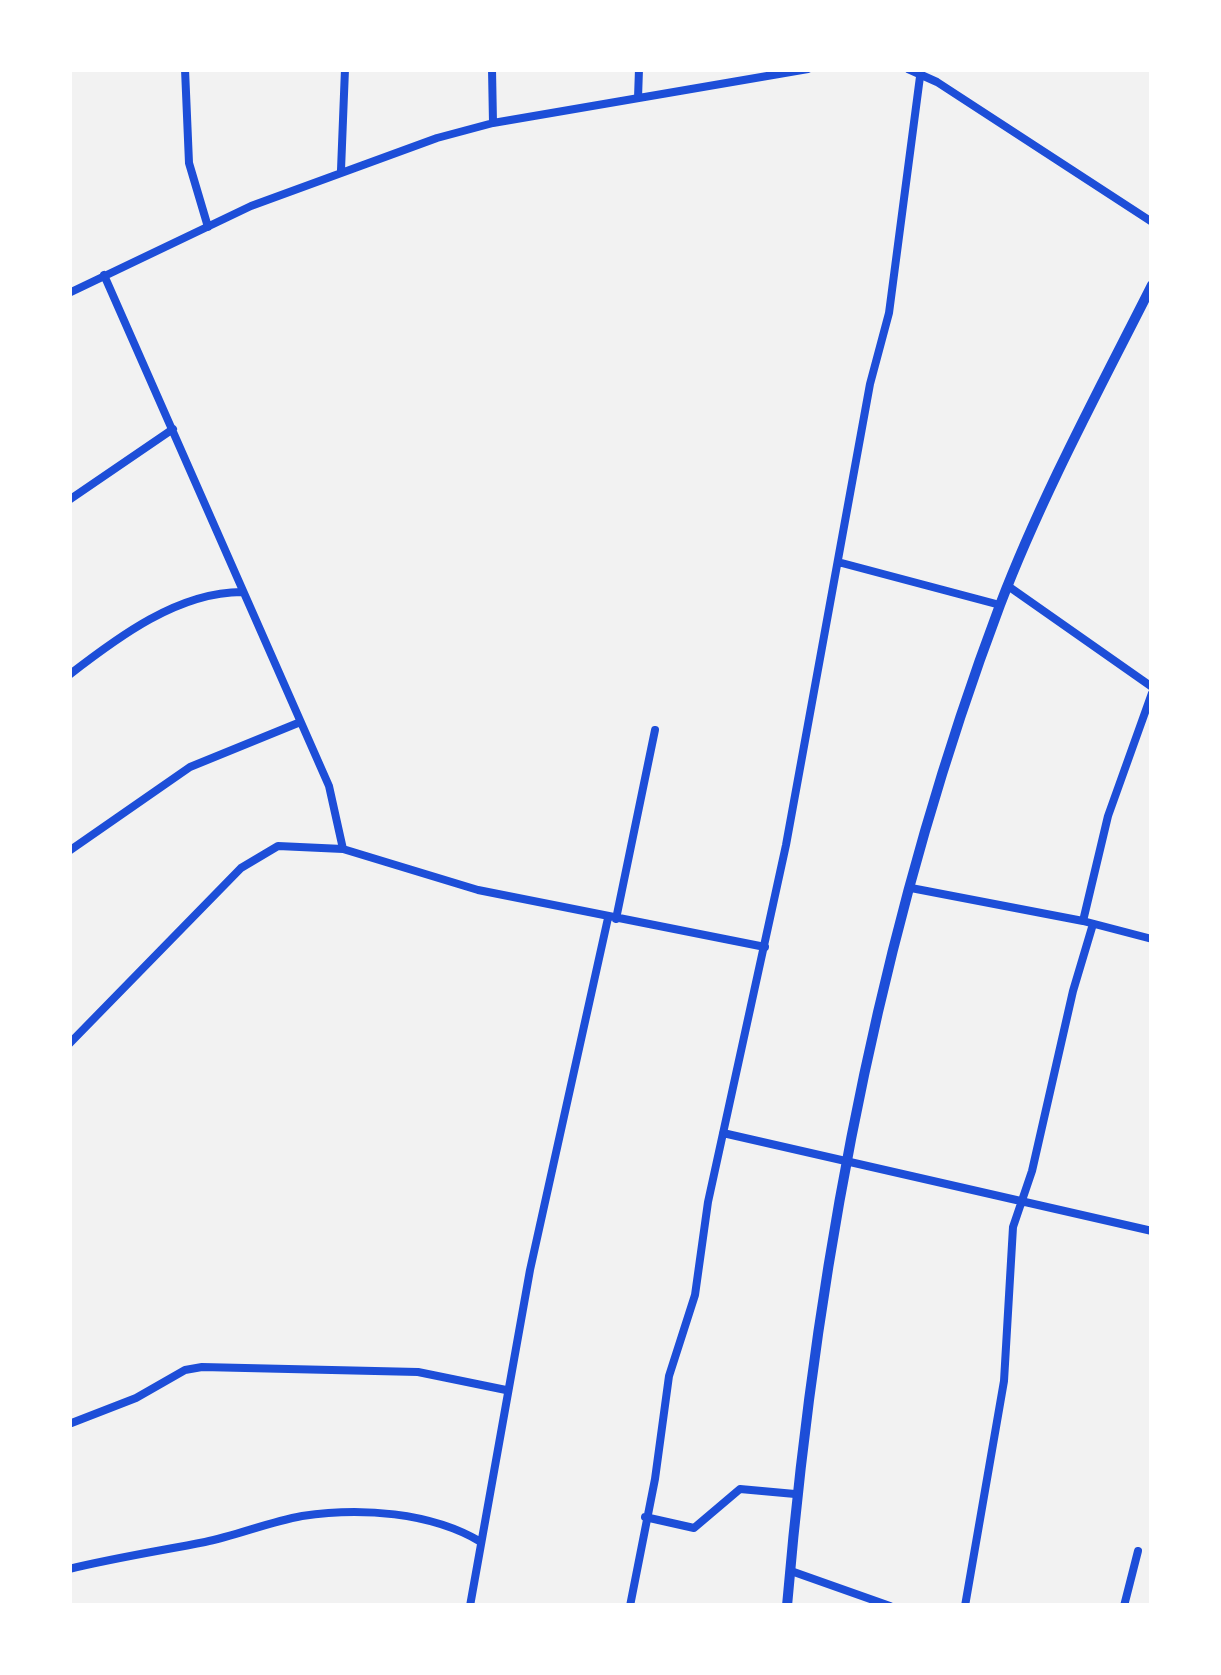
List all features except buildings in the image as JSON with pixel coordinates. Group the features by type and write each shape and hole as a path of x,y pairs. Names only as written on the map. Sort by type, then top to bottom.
{"main road":[{"path":"787,1606 813,1349 844,1160 911,888 1000,605 1078,430 1152,286"}],"street":[{"path":"184,69 189,163 208,227"},
{"path":"341,170 345,69"},
{"path":"492,69 493,123"},
{"path":"638,98 639,69"},
{"path":"69,293 341,170 493,123 808,69"},
{"path":"908,69 921,71 1152,222"},
{"path":"630,1606 669,1376 694,1295 870,384 887,329 921,71"},
{"path":"104,275 334,799 343,848"},
{"path":"69,500 173,429"},
{"path":"838,562 1000,605"},
{"path":"964,1606 997,1430 1011,1309 1013,1227 1032,1171 1108,816 1152,690 1008,586"},
{"path":"69,675 167,611 211,595 242,592"},
{"path":"69,851 190,767 298,723"},
{"path":"470,1606 506,1390 655,730"},
{"path":"69,1044 250,860 278,846 343,848 460,885 765,946"},
{"path":"911,888 1152,939"},
{"path":"723,1133 1152,1231"},
{"path":"69,1424 124,1404 185,1370 202,1367 418,1372 506,1390"},
{"path":"645,1517 694,1528 740,1489 795,1494"},
{"path":"69,1569 217,1539 301,1516 335,1513 427,1520 481,1542"},
{"path":"1124,1606 1138,1551"},
{"path":"790,1570 890,1606"}]}
